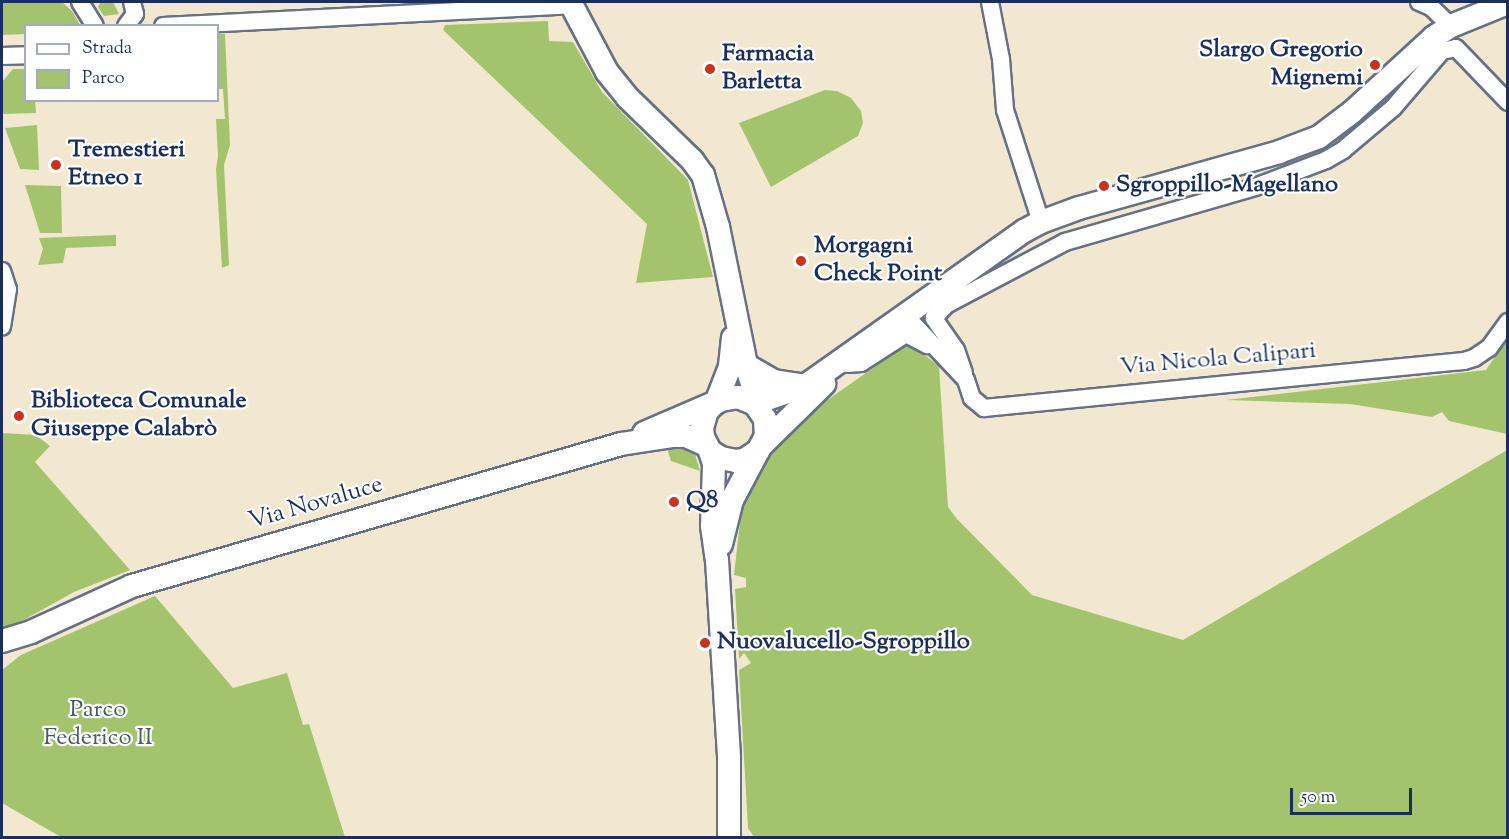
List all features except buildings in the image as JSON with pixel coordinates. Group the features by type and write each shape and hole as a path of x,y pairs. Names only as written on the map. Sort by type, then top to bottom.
{"main road":[{"path":"571,3 607,72 627,97 693,160 703,175 718,227 734,315 755,403 766,427 760,447 732,501 717,560"},
{"path":"621,444 687,413 729,397 755,403 805,386 905,315 942,298 1024,231 1041,222 1079,208 1279,152 1319,137 1442,38 1508,3"},
{"path":"729,837 729,758 717,560 712,526 714,464 702,428 707,411 715,404 730,366 734,315"},
{"path":"621,444 686,436 721,458 744,460 847,364 865,343"},
{"path":"746,365 774,381 805,386"},
{"name":"Via Novaluce","path":"31,632 132,586 621,444"},
{"path":"2,641 31,632"},
{"path":"2,659 31,632"}],"street":[{"path":"80,2 94,24"},
{"path":"132,2 139,24"},
{"path":"990,2 1001,59 1005,110 1041,222"},
{"path":"1419,2 1431,7 1442,38 1456,48 1508,102"},
{"path":"198,24 571,3"},
{"path":"966,380 956,350 934,318 942,298 1065,242 1255,187 1326,160 1343,150 1393,108 1442,38"},
{"path":"2,56 24,55"},
{"path":"2,271 8,289 2,327"},
{"path":"905,315 943,356"},
{"name":"Via Nicola Calipari","path":"943,356 966,380 972,398 984,408 1452,363 1482,354 1508,322"},
{"path":"847,364 861,363 906,334 943,356"}],"green space":[{"path":"2,2 62,2 72,11 79,24 24,24 24,34 2,35"},
{"path":"113,2 119,14 104,16 98,7 100,3"},
{"path":"548,21 549,41 573,42 602,92 688,180 713,277 636,283 647,224 443,30 445,25"},
{"path":"219,34 225,34 230,145 224,165 229,265 222,268 216,169 218,156 216,119 225,119 223,89 219,89"},
{"path":"13,69 24,69 24,102 35,102 36,113 2,114 2,82"},
{"path":"825,90 837,91 851,98 861,111 863,123 858,136 771,187 739,123"},
{"path":"37,125 39,170 20,169 5,128"},
{"path":"25,185 61,186 62,233 40,233"},
{"path":"116,235 116,246 66,248 63,263 38,265 43,249 39,238"},
{"path":"1507,338 1507,434 1449,421 1442,412 1432,417 1350,404 1226,400 1486,370"},
{"path":"909,343 939,366 948,507 957,519 1032,595 1183,640 1507,450 1507,837 754,837 748,828 739,670 751,663 744,653 739,659 735,589 746,587 746,578 734,575 741,513 748,494 766,462 793,428 813,410"},
{"path":"2,433 36,435 50,446 35,462 130,570 74,592 2,632"},
{"path":"677,446 691,450 695,454 700,471 671,461 667,448"},
{"name":"Parco Federico II","path":"155,596 233,688 287,673 303,725 309,724 345,837 61,837 2,803 2,670 21,655"}],"place":[{"name":"Slargo Gregorio Mignemi","path":"1375,65"},
{"name":"Farmacia Barletta","path":"710,69"},
{"name":"Tremestieri Etneo 1","path":"56,165"},
{"name":"Sgroppillo-Magellano","path":"1104,186"},
{"name":"Morgagni Check Point","path":"801,261"},
{"name":"Biblioteca Comunale Giuseppe Calabrò","path":"19,416"},
{"name":"Q8","path":"674,502"},
{"name":"Nuovalucello-Sgroppillo","path":"705,643"}]}
